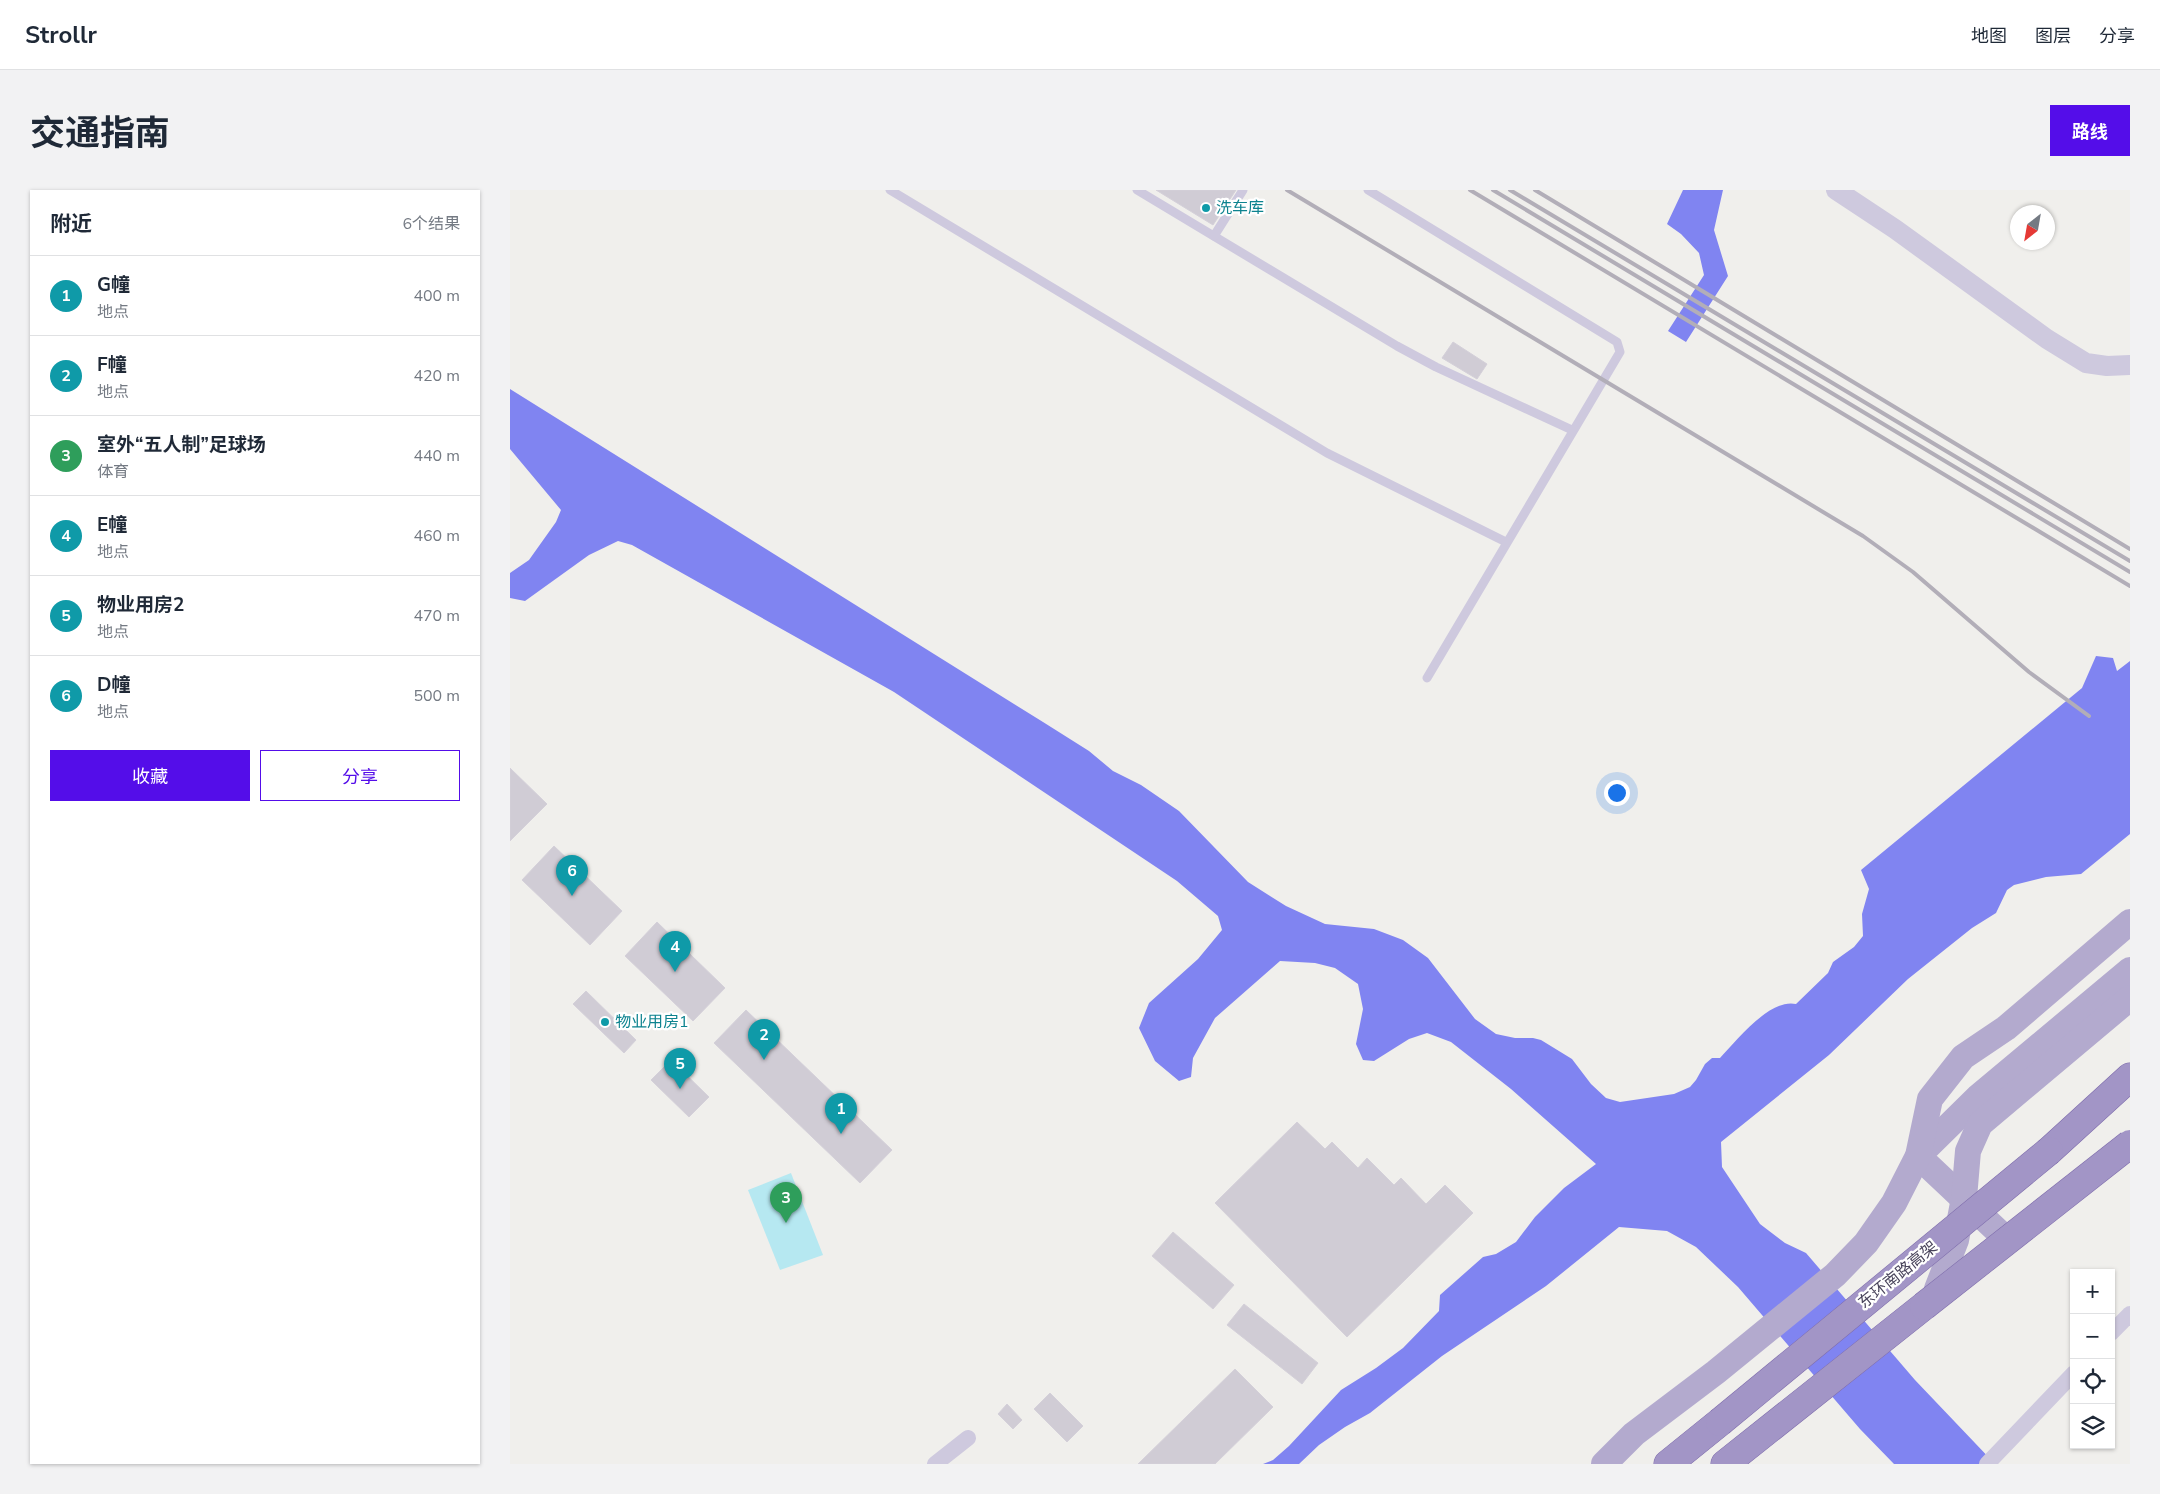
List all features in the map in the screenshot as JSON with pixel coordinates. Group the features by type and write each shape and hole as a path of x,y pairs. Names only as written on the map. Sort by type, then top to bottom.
{"highway":[{"path":"2049,1151 2130,1077"},
{"name":"东环南路高架","path":"1672,1460 2049,1151 2130,1090"},
{"path":"1725,1464 2130,1144"}],"main road":[{"path":"1604,1464 1634,1434 1716,1372 1835,1275 1866,1243 1888,1211 1918,1156 1930,1099 1963,1057 2006,1028 2130,922"},
{"path":"1918,1156 1978,1097 2130,970"},
{"path":"1937,1289 1956,1240 1964,1198 1968,1151 1980,1124 2130,998"},
{"path":"1714,1464 1914,1306 2076,1184 2130,1148"},
{"path":"1918,1156 2005,1238"}],"street":[{"path":"1836,190 1895,229 2047,339 2086,363 2107,366 2130,365"},
{"path":"2115,1329 2130,1314"},
{"path":"1987,1464 2070,1377"},
{"path":"935,1464 968,1438"}],"lane":[{"path":"890,190 1327,453 1506,542"},
{"path":"1137,190 1397,346 1436,367 1572,430"},
{"path":"1214,236 1243,190"},
{"path":"1368,190 1617,342 1620,352 1426,678"}],"shaded area":[{"path":"1683,190 1723,190 1714,230 1728,276 1686,342 1668,331 1704,275 1699,253 1681,234 1667,224"},
{"path":"510,389 1089,751 1113,771 1141,785 1179,811 1248,882 1286,906 1325,924 1374,929 1403,940 1428,958 1475,1019 1496,1034 1541,1040 1572,1059 1591,1084 1606,1098 1620,1102 1674,1094 1690,1087 1705,1064 1712,1058 1720,1058 1754,1022 1775,1008 1786,1004 1796,1004 1828,973 1833,962 1854,947 1863,936 1862,914 1869,889 1861,870 2082,688 2096,656 2113,658 2117,671 2130,661 2130,834 2081,874 2046,877 2014,885 2007,890 1996,913 1972,928 1908,979 1829,1055 1721,1142 1722,1167 1760,1224 1785,1243 1806,1253 1915,1380 1995,1464 1894,1464 1860,1429 1738,1287 1696,1247 1667,1231 1619,1227 1546,1286 1442,1356 1370,1413 1319,1445 1299,1464 1263,1464 1273,1460 1289,1446 1341,1390 1403,1348 1439,1311 1440,1295 1483,1257 1496,1254 1516,1242 1535,1217 1564,1188 1596,1164 1511,1089 1451,1042 1427,1033 1409,1039 1374,1061 1363,1060 1356,1044 1363,1009 1358,984 1335,968 1315,963 1280,961 1215,1018 1193,1058 1191,1077 1179,1081 1155,1061 1139,1028 1149,1003 1198,959 1222,930 1218,916 1177,881 894,692 632,545 618,541 589,555 525,601 510,598 510,573 529,560 556,522 561,510 510,449"},
{"path":"791,1173 823,1255 780,1270 748,1190"}],"building":[{"name":"洗车库","path":"1156,190 1236,190 1213,225"},
{"path":"1453,342 1487,364 1477,379 1442,358"},
{"path":"510,768 547,804 510,841"},
{"path":"554,846 622,911 590,945 522,880"},
{"path":"657,922 725,988 693,1021 625,956"},
{"name":"物业用房1","path":"586,991 636,1040 624,1053 573,1004"},
{"path":"746,1010 892,1150 860,1183 714,1043"},
{"path":"671,1060 709,1097 689,1117 651,1080"},
{"path":"1297,1122 1325,1149 1332,1142 1358,1168 1367,1158 1394,1185 1401,1178 1426,1204 1445,1185 1473,1213 1347,1337 1215,1203"},
{"path":"1173,1232 1234,1285 1213,1309 1152,1256"},
{"path":"1244,1304 1318,1363 1302,1384 1227,1325"},
{"path":"1235,1369 1273,1407 1215,1464 1138,1464"},
{"path":"1050,1393 1083,1426 1067,1442 1034,1409"},
{"path":"1007,1404 1022,1420 1013,1429 998,1414"}],"railway":[{"path":"1287,190 1863,536 1913,572 2029,672 2089,716"},
{"path":"1470,190 2130,586"},
{"path":"1493,190 2130,572"},
{"path":"1510,190 2130,561"},
{"path":"1535,190 2130,549"}],"place":[{"name":"洗车库","path":"1206,208"},
{"name":"D幢","path":"572,896"},
{"name":"E幢","path":"675,972"},
{"name":"物业用房1","path":"605,1022"},
{"name":"F幢","path":"764,1060"},
{"name":"物业用房2","path":"680,1089"},
{"name":"G幢","path":"841,1134"},
{"name":"室外“五人制”足球场","path":"786,1223"}]}
